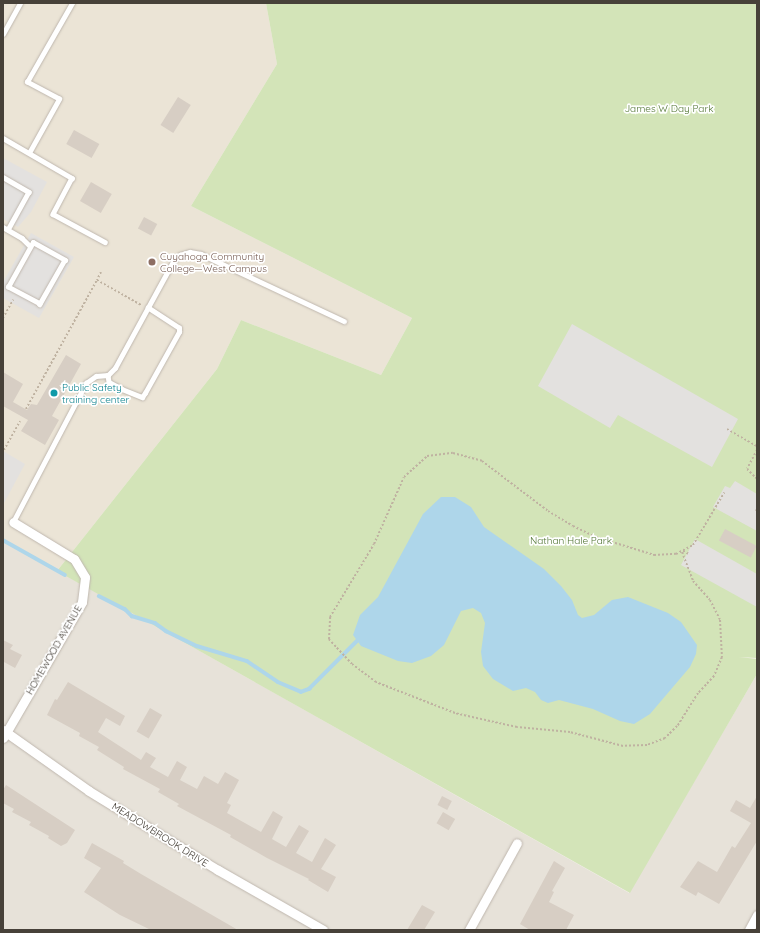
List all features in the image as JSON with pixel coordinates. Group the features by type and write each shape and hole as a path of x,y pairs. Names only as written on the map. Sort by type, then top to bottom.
{"street":[{"name":"HOMEWOOD AVENUE","path":"4,734 82,602 85,577 74,560 13,522"},
{"name":"MEADOWBROOK DRIVE","path":"4,734 89,791 218,870 323,930"},
{"path":"469,930 517,843"},
{"path":"748,930 757,915"}],"lane":[{"path":"3,34 20,3"},
{"path":"28,153 59,99 27,82 72,3"},
{"path":"3,138 72,178 53,214 105,242"},
{"path":"3,177 29,192 8,230"},
{"path":"3,227 30,246"},
{"path":"33,242 65,260 40,304 8,287 30,246 33,242"},
{"path":"13,522 86,383 96,376 108,375 115,368 174,260 190,252 201,254 344,321"},
{"path":"108,375 109,382 122,390 142,397 145,393 179,332 179,328 148,308"}],"path":[{"path":"26,409 102,272"},
{"path":"97,280 148,308"},
{"path":"3,318 13,300"},
{"path":"4,450 20,421"},
{"path":"727,429 757,446"},
{"path":"757,450 747,469 757,478"},
{"path":"683,552 693,581 710,600 720,620 722,657 714,676 698,693 677,726 665,738 652,744 623,746 570,732 518,727 479,720 383,685 352,664 335,649 327,631 330,617 374,544 404,477 419,461 427,456 453,454 482,461 554,515 596,538 654,556 666,556 683,552 697,541 724,493"},
{"path":"683,552 689,554"}],"shaded area":[{"name":"Cuyahoga Community College—West Campus","path":"3,3 266,3 277,64 191,206 412,318 381,375 241,320 217,369 57,571 3,540"},
{"path":"3,158 47,182 31,212 18,227 3,219"},
{"path":"31,233 74,257 39,318 3,298 3,282"},
{"path":"572,324 738,419 712,467 618,415 610,428 538,386"},
{"path":"3,451 25,464 3,505"},
{"path":"735,481 757,494 757,531 713,507 725,486 730,488"},
{"path":"695,539 757,574 757,607 681,565"},
{"path":"3,540 629,893 757,674 757,930 3,930"}],"green space":[{"path":"266,3 757,3 757,658 739,657 757,659 757,674 630,893 57,571 217,369 241,320 381,375 412,318 191,206 277,64"}],"water":[{"path":"441,497 455,497 471,507 484,527 544,569 561,586 572,600 578,615 582,618 594,615 612,600 628,597 668,613 681,622 697,645 696,654 690,667 650,714 634,724 620,721 593,709 559,700 548,703 541,700 535,692 526,688 513,691 493,679 483,666 481,652 485,623 481,613 473,608 461,611 444,645 431,656 412,663 398,661 361,646 353,635 360,615 378,597 423,514"}],"building":[{"path":"178,97 191,105 173,133 161,125"},
{"path":"74,130 99,144 92,158 66,144"},
{"path":"91,182 112,194 101,213 80,201"},
{"path":"144,217 157,224 151,236 138,228"},
{"name":"Public Safety training center","path":"66,355 81,364 52,416 59,420 45,445 21,431 28,420 3,406 3,372 23,384 13,402 27,410 31,404 37,405"},
{"path":"725,529 757,546 751,557 719,540"},
{"path":"3,640 13,645 10,649 22,655 15,668 4,662 3,664"},
{"path":"68,682 125,716 120,726 106,718 98,732 141,760 146,752 156,758 150,767 168,777 177,761 187,767 180,780 197,789 204,776 218,784 225,772 239,780 227,803 231,805 227,813 261,832 273,811 283,817 272,839 286,847 299,825 309,831 296,853 312,862 325,838 336,845 321,869 336,877 328,892 308,880 309,879 267,858 230,837 231,835 177,806 179,804 158,792 160,789 123,769 124,767 97,750 99,747 79,736 80,733 47,715 55,699 57,700"},
{"path":"150,708 162,715 149,738 136,731"},
{"path":"6,785 75,830 67,843 61,846 48,838 49,836 29,825 31,822 12,812 14,809 3,803 3,790"},
{"path":"442,796 452,801 447,810 437,805"},
{"path":"757,796 757,841 719,904 698,892 696,896 680,887 698,861 717,872 732,846 735,848 751,823 730,811 736,800 750,808"},
{"path":"443,812 455,819 449,830 436,823"},
{"path":"92,843 124,861 123,863 141,874 238,930 151,930 120,915 84,892 101,868 84,858"},
{"path":"554,861 565,868 552,891 554,892 549,902 574,915 566,930 530,930 520,924"},
{"path":"422,905 435,912 424,930 407,930"}],"waterway":[{"path":"3,540 65,575"},
{"path":"99,596 125,609 132,616 155,623 166,631 197,646 247,661 278,682 301,692 309,689 357,641"}],"place":[{"name":"Cuyahoga Community College—West Campus","path":"152,262"},
{"name":"Public Safety training center","path":"54,393"}],"park label":[{"name":"James W Day Park","path":"669,109"},
{"name":"Nathan Hale Park","path":"571,541"}]}
